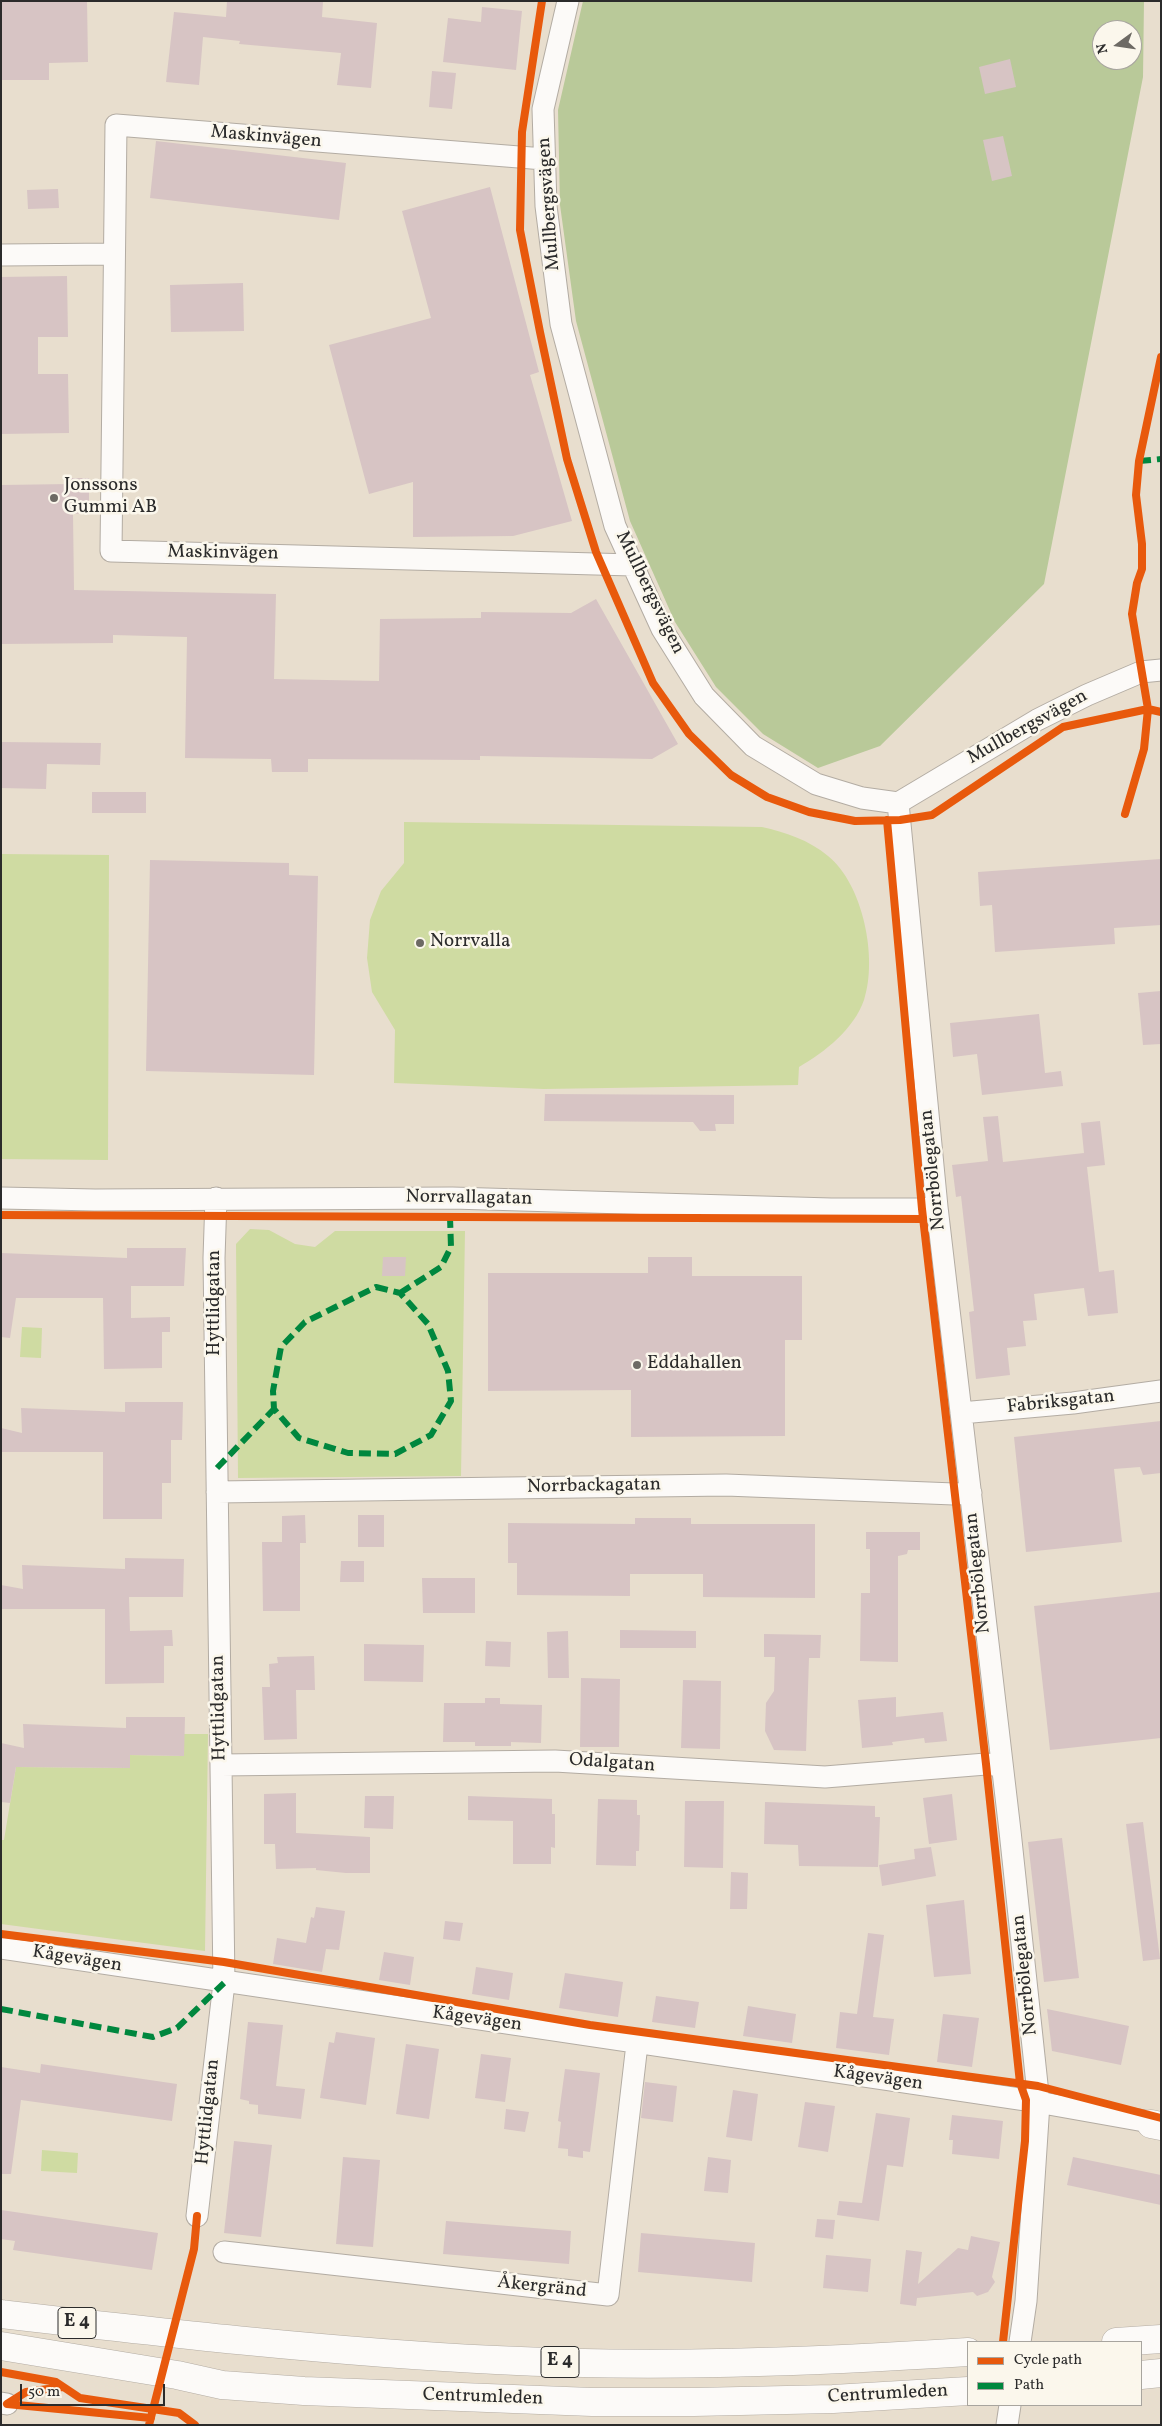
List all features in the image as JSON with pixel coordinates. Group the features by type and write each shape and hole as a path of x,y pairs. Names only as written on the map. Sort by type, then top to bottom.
{"highway":[{"name":"Centrumleden","path":"1,2314 274,2345 506,2360 642,2364 775,2363 967,2352"},
{"path":"1131,2341 1161,2339"},
{"name":"Centrumleden","path":"1,2346 177,2375 222,2386 314,2392 592,2402 694,2402 833,2399 967,2391"},
{"path":"1142,2375 1161,2373"}],"street":[{"name":"Mullbergsvägen","path":"568,1 543,109 546,206 562,324 585,419 616,526 662,629 704,696 753,746 816,784 862,798 898,803 1037,720 1070,703 1141,672 1161,670"},
{"name":"Maskinvägen","path":"544,159 116,125 110,551 633,565"},
{"path":"1,255 114,254"},
{"name":"Norrbölegatan","path":"898,803 937,1207 1010,1831 1039,2103 1026,2302 1020,2341"},
{"name":"Norrvallagatan","path":"1,1198 95,1200 452,1198 831,1210 922,1209 937,1207"},
{"name":"Hyttlidgatan","path":"198,2216 224,1983 214,1258 216,1198"},
{"name":"Fabriksgatan","path":"961,1413 1073,1403 1161,1391"},
{"name":"Norrbackagatan","path":"217,1492 726,1485 954,1494 971,1493"},
{"name":"Odalgatan","path":"221,1765 555,1761 825,1777 986,1764 1001,1766"},
{"name":"Kågevägen","path":"1,1948 224,1983 1039,2103 1158,2125"},
{"name":"Åkergränd","path":"224,2252 608,2295 637,2044"},
{"path":"1007,2425 1010,2406"}],"green space":[{"path":"583,1 1144,1 1143,77 1044,584 880,746 818,768 763,734 716,687 675,622 630,521 576,321 560,205 558,110"},
{"path":"404,822 762,827 796,837 813,845 828,856 850,884 858,903 868,943 868,983 864,1000 853,1021 838,1039 799,1067 798,1085 544,1089 394,1083 395,1030 372,992 367,958 370,920 381,891 404,863"},
{"path":"1,854 109,855 108,1160 1,1159"},
{"path":"250,1229 269,1230 295,1244 315,1247 335,1231 465,1231 461,1476 238,1478 236,1244"},
{"path":"22,1327 42,1328 41,1358 20,1357"},
{"path":"184,1734 208,1734 205,1951 1,1924 1,1840 4,1840 16,1767 130,1768 130,1755 184,1756"},
{"path":"42,2150 78,2153 77,2173 41,2171"}],"building":[{"path":"1,1 87,1 88,62 49,63 49,80 1,80"},
{"path":"227,1 323,1 322,17 377,23 371,88 337,85 341,53 239,44 240,41 203,37 199,85 166,82 174,12 226,17"},
{"path":"482,7 522,11 516,70 443,62 448,18 481,22"},
{"path":"1010,59 1016,87 985,94 979,67"},
{"path":"432,71 456,73 452,109 429,107"},
{"path":"1003,136 1012,176 992,181 983,140"},
{"path":"156,141 346,163 339,220 150,198"},
{"path":"490,187 539,372 530,375 572,521 513,536 413,537 413,482 369,494 329,345 431,318 402,211"},
{"path":"58,189 59,208 28,209 27,190"},
{"path":"67,276 68,337 38,337 38,374 68,374 69,433 1,434 1,277"},
{"path":"243,283 244,331 171,332 170,285"},
{"path":"70,478 89,478 89,513 73,514 74,590 276,594 274,679 379,681 380,619 481,618 481,612 571,613 596,599 678,744 652,759 480,756 480,760 308,759 308,772 272,772 271,759 185,758 187,637 113,635 113,643 1,644 1,485 70,484"},
{"path":"1,742 101,743 100,765 47,764 46,789 1,788"},
{"path":"92,792 146,792 146,813 92,813"},
{"path":"1161,859 1161,925 1114,928 1115,944 995,952 992,905 980,906 978,872"},
{"path":"150,860 289,863 289,875 318,876 314,1075 146,1071"},
{"path":"1161,991 1161,1044 1143,1045 1138,993"},
{"path":"1039,1014 1045,1073 1061,1071 1063,1086 982,1095 977,1054 953,1057 950,1023"},
{"path":"545,1094 734,1095 734,1124 715,1124 716,1131 700,1131 693,1122 544,1121"},
{"path":"998,1116 1003,1162 1084,1153 1081,1123 1100,1121 1105,1165 1087,1167 1099,1272 1114,1270 1118,1313 1088,1316 1084,1288 1034,1294 1037,1320 1023,1321 1026,1346 1007,1348 1010,1375 976,1379 969,1312 974,1311 961,1196 956,1197 952,1165 988,1161 983,1117"},
{"path":"127,1248 186,1248 184,1286 131,1286 131,1318 170,1317 170,1332 162,1332 162,1368 104,1369 103,1298 16,1298 10,1338 1,1337 1,1253 127,1258"},
{"path":"383,1257 406,1257 405,1276 382,1276"},
{"name":"Eddahallen","path":"648,1257 692,1257 692,1276 802,1276 802,1340 785,1340 785,1436 631,1437 631,1390 488,1391 488,1273 648,1273"},
{"path":"125,1402 183,1402 182,1440 171,1440 171,1483 162,1483 162,1519 103,1519 103,1452 1,1452 1,1428 22,1433 21,1408 125,1412"},
{"path":"1161,1421 1161,1473 1143,1475 1140,1467 1114,1469 1122,1542 1026,1552 1014,1437"},
{"path":"305,1515 306,1543 300,1543 300,1611 263,1611 262,1542 282,1542 282,1516"},
{"path":"358,1515 384,1515 384,1547 358,1547"},
{"path":"635,1518 691,1518 691,1524 815,1524 815,1598 703,1597 703,1574 630,1574 630,1596 517,1595 517,1563 508,1563 508,1523 635,1524"},
{"path":"866,1532 920,1532 920,1550 908,1550 907,1554 898,1556 898,1662 860,1661 861,1593 870,1593 870,1549 866,1549"},
{"path":"125,1558 184,1559 183,1597 129,1597 130,1631 172,1630 173,1646 164,1646 164,1683 105,1684 105,1609 1,1609 1,1585 23,1589 22,1565 125,1569"},
{"path":"341,1561 364,1561 364,1582 340,1582"},
{"path":"422,1578 475,1578 475,1613 423,1613"},
{"path":"1161,1592 1161,1738 1050,1750 1034,1606"},
{"path":"620,1630 696,1631 696,1648 620,1648"},
{"path":"568,1631 569,1678 548,1678 547,1632"},
{"path":"764,1634 821,1635 820,1658 809,1658 806,1751 774,1750 765,1731 766,1703 774,1691 775,1657 764,1657"},
{"path":"486,1641 511,1642 510,1667 485,1666"},
{"path":"364,1644 424,1645 423,1682 364,1681"},
{"path":"314,1656 315,1690 296,1690 297,1739 264,1740 262,1687 270,1687 269,1664 278,1663 277,1657"},
{"path":"581,1678 620,1679 619,1747 580,1747"},
{"path":"683,1680 721,1681 720,1749 681,1748"},
{"path":"896,1697 896,1717 943,1712 947,1741 925,1743 924,1738 892,1742 893,1745 862,1748 858,1700"},
{"path":"485,1698 500,1698 500,1704 542,1705 541,1743 511,1742 511,1746 475,1746 475,1742 443,1742 444,1703 485,1703"},
{"path":"126,1717 185,1717 184,1756 130,1755 130,1768 16,1767 10,1803 1,1802 1,1743 24,1748 23,1724 126,1728"},
{"path":"296,1793 296,1833 370,1837 370,1873 346,1873 316,1870 316,1868 276,1869 275,1844 264,1844 264,1794"},
{"path":"952,1794 957,1840 929,1844 923,1798"},
{"path":"365,1796 394,1796 393,1829 364,1828"},
{"path":"468,1796 552,1799 552,1814 555,1814 555,1848 551,1847 551,1864 513,1864 513,1821 468,1820"},
{"path":"598,1799 637,1800 637,1815 640,1815 639,1851 636,1851 636,1866 596,1865"},
{"path":"685,1801 724,1801 723,1868 684,1867"},
{"path":"765,1802 875,1806 875,1817 880,1817 878,1867 799,1866 798,1845 764,1844"},
{"path":"1143,1822 1160,1959 1143,1961 1126,1824"},
{"path":"1062,1838 1079,1978 1044,1982 1028,1842"},
{"path":"931,1847 936,1876 882,1886 879,1865 915,1859 914,1849"},
{"path":"731,1872 748,1873 747,1909 730,1909"},
{"path":"964,1900 971,1974 934,1977 926,1905"},
{"path":"316,1907 345,1911 339,1950 326,1949 322,1972 273,1964 277,1938 306,1943 311,1917 314,1918"},
{"path":"445,1921 463,1923 460,1941 443,1939"},
{"path":"868,1933 884,1935 873,2017 894,2019 889,2055 836,2048 840,2012 857,2014"},
{"path":"384,1952 414,1957 410,1985 379,1980"},
{"path":"476,1967 513,1973 509,2000 472,1994"},
{"path":"565,1973 623,1982 618,2017 559,2008"},
{"path":"656,1996 699,2002 695,2028 652,2022"},
{"path":"748,2006 796,2014 792,2043 743,2036"},
{"path":"1047,2009 1129,2026 1121,2065 1052,2051"},
{"path":"943,2014 979,2018 972,2067 937,2062"},
{"path":"248,2022 283,2025 276,2086 305,2089 301,2119 258,2114 258,2105 249,2104 249,2101 240,2099"},
{"path":"336,2032 375,2038 366,2105 320,2098 329,2042 334,2043"},
{"path":"406,2044 439,2049 429,2119 396,2114"},
{"path":"481,2054 511,2058 505,2102 475,2098"},
{"path":"41,2064 177,2084 172,2121 21,2100 11,2174 1,2174 1,2067 40,2073"},
{"path":"565,2069 600,2073 590,2152 583,2151 583,2158 568,2156 568,2149 558,2148 561,2122 558,2121"},
{"path":"645,2082 677,2086 673,2122 641,2118"},
{"path":"733,2090 758,2094 752,2141 726,2137"},
{"path":"805,2102 835,2106 828,2152 798,2147"},
{"path":"506,2109 529,2112 525,2132 504,2129"},
{"path":"876,2113 910,2118 903,2167 887,2165 879,2221 837,2215 839,2201 862,2203"},
{"path":"952,2115 1003,2121 999,2159 952,2154 953,2140 949,2140"},
{"path":"234,2141 272,2145 261,2237 224,2233"},
{"path":"343,2157 380,2160 373,2247 336,2244"},
{"path":"708,2157 731,2160 728,2193 704,2191"},
{"path":"1073,2157 1161,2175 1161,2205 1067,2185"},
{"path":"1,2210 158,2233 152,2270 13,2250 15,2241 1,2239"},
{"path":"817,2219 835,2220 833,2239 815,2237"},
{"path":"446,2221 571,2231 569,2264 443,2254"},
{"path":"641,2233 755,2243 752,2282 638,2272"},
{"path":"971,2236 1000,2242 992,2277 995,2282 988,2292 977,2296 973,2292 917,2298 916,2306 900,2304 906,2250 922,2252 918,2284 958,2248 968,2250"},
{"path":"826,2255 871,2259 868,2292 823,2288"}],"marked path":[{"path":"1139,461 1161,459"},
{"path":"400,1293 441,1267 451,1247 450,1217"},
{"path":"376,1287 400,1293 428,1324 448,1371 451,1401 431,1435 395,1454 348,1453 299,1438 274,1409 273,1391 281,1347 305,1322 376,1287"},
{"path":"217,1468 274,1409"},
{"path":"1,2009 153,2037 177,2028 224,1983"}],"cycle path":[{"path":"542,1 522,132 520,230 540,332 567,459 596,552 653,683 689,734 731,775 767,797 809,812 855,821 900,820 932,815 1063,727 1148,709 1144,749 1125,814"},
{"path":"1161,357 1139,461 1136,495 1142,544 1142,569 1137,583 1132,614 1148,709 1161,712"},
{"path":"887,820 922,1209 986,1764 1020,2083 1026,2100 1025,2141 1003,2341"},
{"path":"1,1215 923,1219"},
{"path":"1,1934 224,1962 590,2025 1038,2086 1161,2118"},
{"path":"149,2425 194,2249 197,2216"},
{"path":"1,2372 56,2382 80,2398 179,2413 195,2425"},
{"path":"62,2387 26,2392 7,2404 151,2418"}],"place":[{"name":"Jonssons Gummi AB","path":"54,498"},
{"name":"Norrvalla","path":"420,943"},
{"name":"Eddahallen","path":"637,1365"}]}
